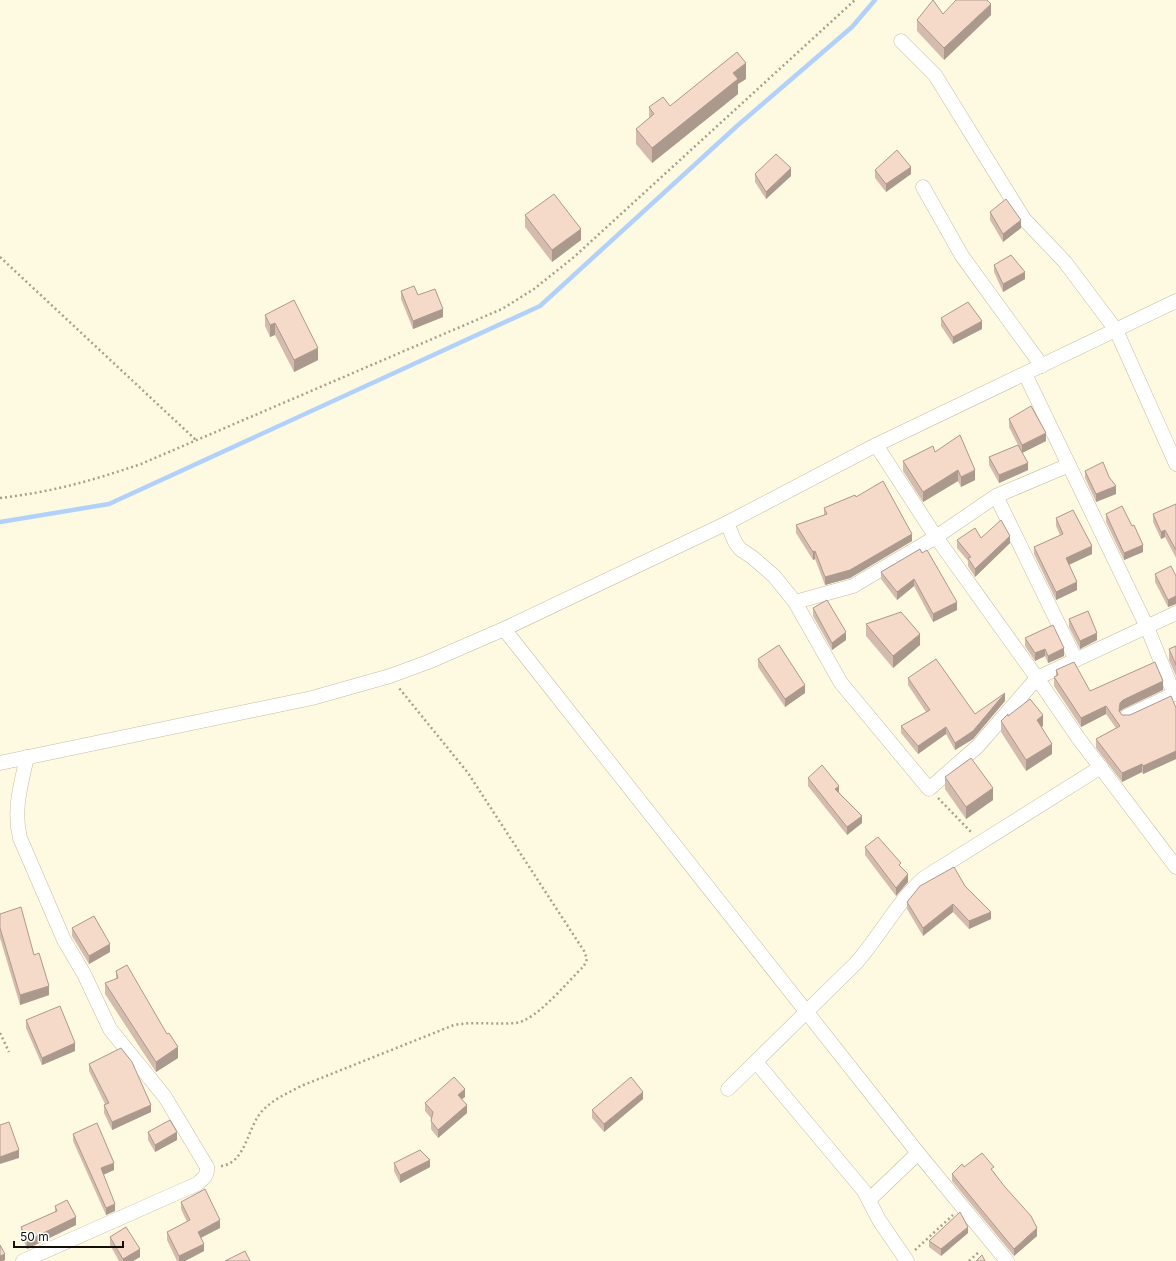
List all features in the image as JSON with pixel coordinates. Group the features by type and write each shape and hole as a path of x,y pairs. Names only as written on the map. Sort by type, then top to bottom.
{"street":[{"path":"901,41 935,75 1024,219 1065,262 1116,330 1176,464"},
{"path":"923,187 962,256 1042,366"},
{"path":"0,763 312,698 390,676 504,629 727,523 876,445 1176,301"},
{"path":"1025,374 1147,627 1175,693 1127,716"},
{"path":"876,445 936,537 1101,768 1176,867"},
{"path":"795,602 853,586 936,537 996,496 1069,465"},
{"path":"996,496 1076,660"},
{"path":"727,523 735,542 740,549 774,576 795,602 841,683 929,789 978,746 1037,678 1176,613"},
{"path":"504,629 918,1153 1007,1261"},
{"path":"22,1261 196,1184 208,1173 207,1167 165,1097 110,1029 77,961 64,940 20,838 17,824 16,812 27,757"},
{"path":"728,1089 873,945 909,892 924,878 1101,768"},
{"path":"756,1062 864,1191 880,1220 906,1260"},
{"path":"869,1200 918,1153"}],"path":[{"path":"0,498 40,494 89,482 141,464 502,309 534,289 574,257 855,0"},
{"path":"0,257 196,440"},
{"path":"207,1167 223,1166 233,1162 240,1153 252,1124 263,1109 280,1097 301,1086 454,1025 468,1023 518,1022 535,1014 584,966 586,959 584,951 468,773 390,676"},
{"path":"929,789 981,842"},
{"path":"0,1033 9,1052"},
{"path":"906,1260 963,1207"}],"building":[{"path":"933,0 943,14 956,0 987,0 991,4 944,48 917,20"},
{"path":"737,52 746,63 733,73 738,79 652,148 636,129 654,114 649,107 663,97 670,106"},
{"path":"897,150 911,167 886,184 875,170"},
{"path":"776,154 791,168 766,192 755,174"},
{"path":"554,194 581,229 552,250 525,215"},
{"path":"1006,199 1021,220 1003,234 990,212"},
{"path":"1011,255 1025,272 1003,284 994,265"},
{"path":"414,286 418,295 435,289 443,309 413,321 401,291"},
{"path":"294,300 318,348 294,360 275,323 270,325 265,315"},
{"path":"968,302 982,321 953,337 941,318"},
{"path":"1031,406 1046,433 1022,445 1009,419"},
{"path":"960,435 975,470 961,477 958,470 923,492 903,461 933,446 935,452"},
{"path":"1018,445 1028,463 999,475 989,457"},
{"path":"1103,462 1109,477 1116,486 1096,494 1085,471"},
{"path":"883,481 912,534 850,570 825,577 815,551 813,552 796,525 827,514 824,508 855,495 856,497"},
{"path":"1176,504 1176,550 1165,530 1161,532 1153,514"},
{"path":"1122,506 1132,526 1134,525 1143,545 1124,553 1106,514"},
{"path":"1073,510 1092,546 1066,558 1077,582 1056,592 1034,547 1063,534 1056,518"},
{"path":"1001,520 1010,536 975,569 968,558 971,557 957,540 975,528 981,538"},
{"path":"920,549 922,553 927,550 957,602 933,614 914,579 897,592 881,572"},
{"path":"1171,566 1176,576 1176,596 1168,600 1155,574"},
{"path":"827,600 846,632 832,643 813,608"},
{"path":"1088,611 1097,633 1080,641 1069,619"},
{"path":"901,612 920,634 893,656 866,624"},
{"path":"1053,625 1064,648 1048,656 1045,649 1035,653 1025,638"},
{"path":"779,645 805,685 785,699 758,659"},
{"path":"1176,646 1176,665 1169,649"},
{"path":"936,659 975,714 1005,693 973,731 955,743 946,727 918,746 901,726 930,710 908,678"},
{"path":"1074,662 1090,691 1155,662 1163,681 1123,700 1120,703 1119,711 1122,715 1130,715 1171,696 1176,708 1176,751 1143,766 1142,764 1122,773 1096,739 1120,726 1106,706 1081,718 1054,677 1058,675 1056,670"},
{"path":"1030,699 1043,715 1037,720 1052,744 1026,760 1001,721 1008,714 1008,716"},
{"path":"971,758 993,788 966,807 945,777"},
{"path":"822,765 839,786 835,789 862,816 847,827 808,778"},
{"path":"878,837 901,863 899,865 908,874 896,888 865,847"},
{"path":"954,867 965,886 991,912 969,921 953,904 923,928 907,902 920,886"},
{"path":"21,907 34,955 39,953 49,986 20,995 0,928 0,914"},
{"path":"94,916 110,944 89,956 72,928"},
{"path":"127,965 167,1034 169,1033 178,1047 156,1062 105,983 118,978 116,971"},
{"path":"60,1006 75,1043 42,1058 26,1020"},
{"path":"121,1048 132,1062 151,1105 112,1122 104,1105 109,1103 89,1064"},
{"path":"454,1077 465,1089 458,1095 467,1105 438,1130 431,1121 433,1112 425,1103"},
{"path":"631,1077 643,1092 604,1124 592,1110"},
{"path":"170,1120 177,1132 155,1145 148,1132"},
{"path":"9,1122 19,1150 0,1157 0,1125"},
{"path":"97,1123 114,1163 101,1168 115,1204 106,1208 73,1134"},
{"path":"420,1150 430,1160 400,1175 394,1163"},
{"path":"982,1153 994,1167 991,1169 1005,1187 1031,1216 1037,1228 1014,1249 952,1174 962,1164 964,1167"},
{"path":"205,1189 220,1220 198,1232 204,1244 179,1256 167,1232 190,1220 181,1202"},
{"path":"67,1200 76,1217 27,1241 21,1227 57,1211 55,1206"},
{"path":"960,1212 968,1227 941,1249 929,1241"},
{"path":"126,1227 140,1249 123,1259 110,1237"},
{"path":"0,1245 5,1254 0,1256"},
{"path":"245,1251 250,1261 225,1261"},
{"path":"982,1255 985,1261 976,1261"}],"waterway":[{"path":"0,522 109,504 540,306 737,126 852,27 875,0"}]}
